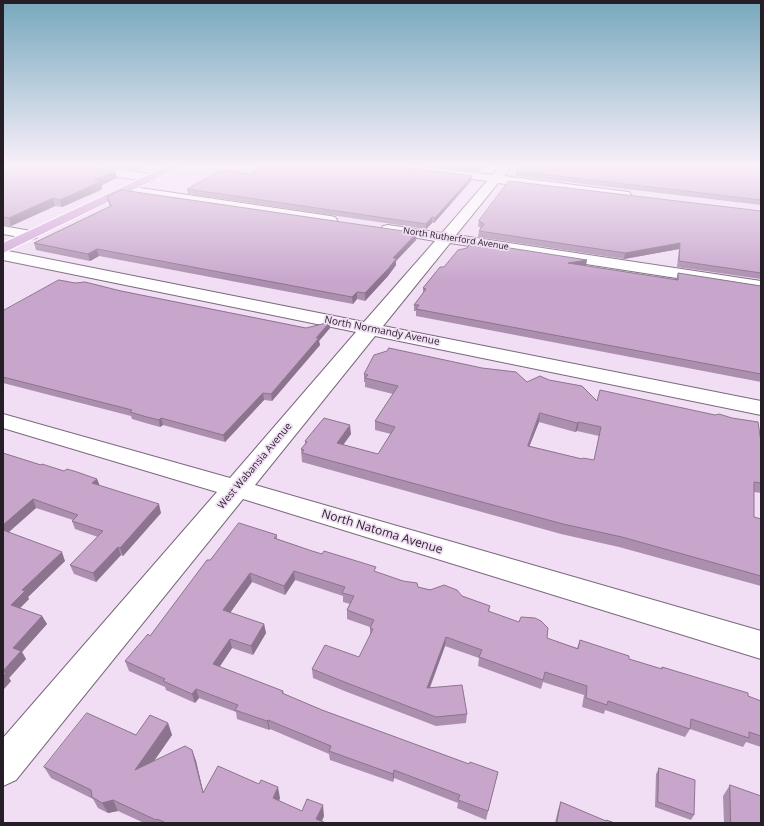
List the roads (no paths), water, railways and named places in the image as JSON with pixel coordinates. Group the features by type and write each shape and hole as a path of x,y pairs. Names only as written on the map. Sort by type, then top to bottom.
{"main road":[{"path":"3,249 98,204"}],"street":[{"path":"216,204 344,223"},
{"name":"West Wabansia Avenue","path":"3,768 475,204"},
{"name":"North Rutherford Avenue","path":"376,227 761,286"},
{"path":"3,230 31,235"},
{"name":"North Normandy Avenue","path":"3,255 371,328 761,408"},
{"name":"North Natoma Avenue","path":"3,421 237,488 761,645"}]}
